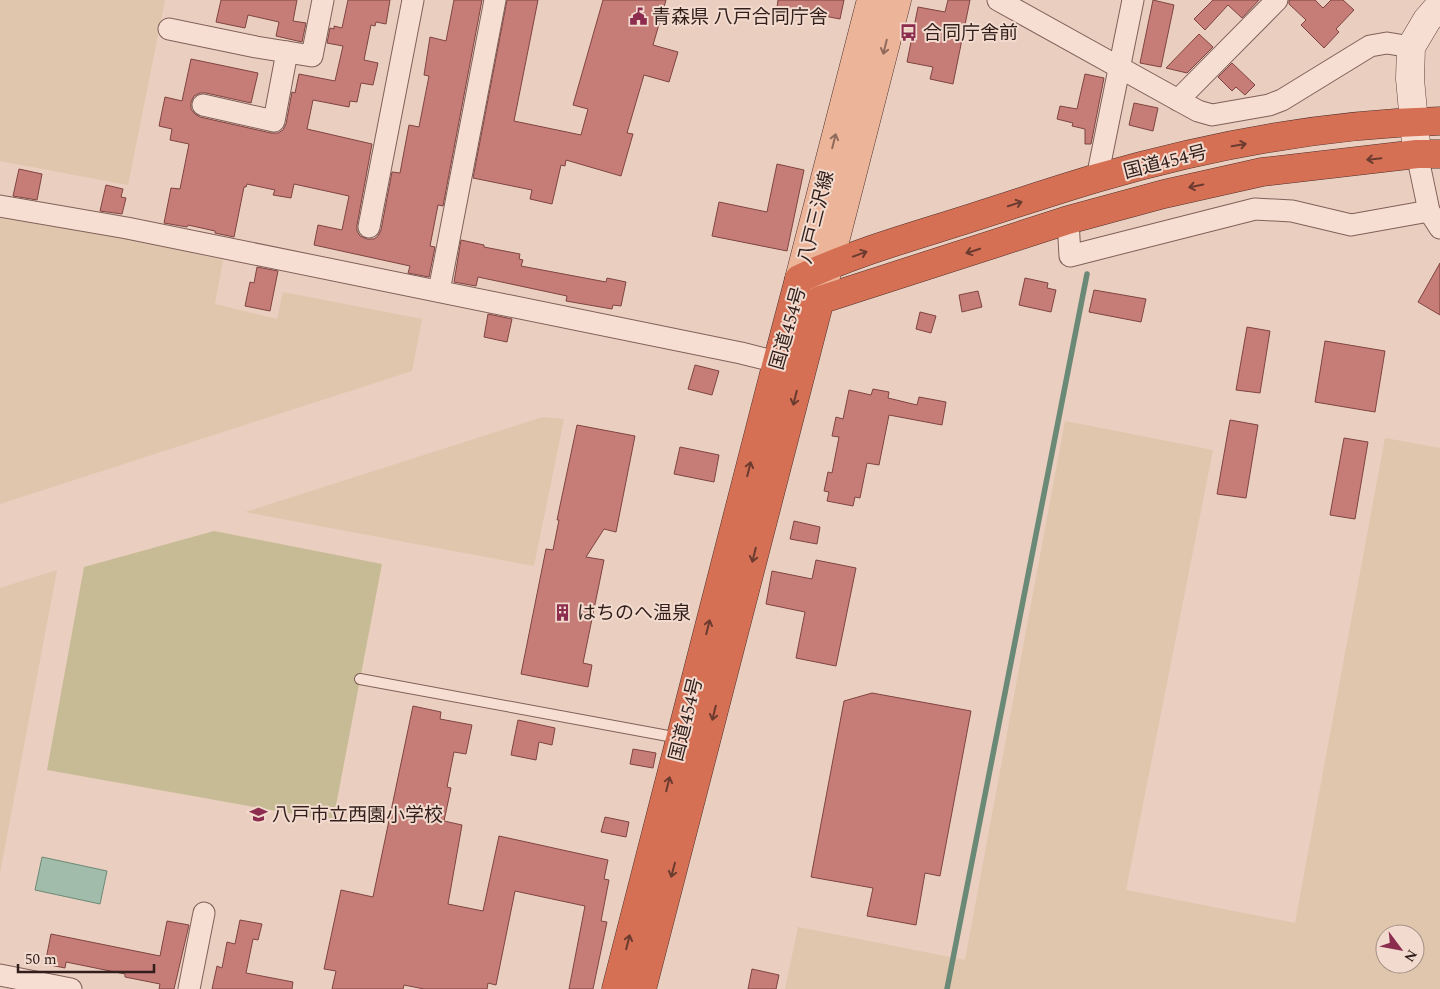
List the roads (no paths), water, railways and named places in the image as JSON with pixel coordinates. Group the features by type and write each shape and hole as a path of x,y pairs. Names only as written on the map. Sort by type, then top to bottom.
{"highway":[{"name":"国道454号","path":"616,989 776,362 799,279 829,265 895,241 1097,178 1201,151 1328,130 1427,122"},
{"name":"国道454号","path":"642,989 820,300 1068,220 1164,194 1262,172 1429,154"}],"main road":[{"name":"八戸三沢線","path":"820,300 799,279 870,0"},
{"name":"八戸三沢線","path":"820,300 897,0"}],"street":[{"path":"169,29 312,56 323,0"},
{"path":"369,227 413,0"},
{"path":"439,291 495,0"},
{"path":"998,0 1198,111 1212,115 1282,100 1370,46 1387,42 1411,47"},
{"path":"1097,178 1133,0"},
{"path":"1178,100 1277,0"},
{"path":"1068,220 1070,256 1255,209 1292,211 1351,224 1434,220 1427,122 1410,79 1411,47 1427,20 1440,5"},
{"path":"203,105 274,121 287,52"},
{"path":"0,206 127,228 439,291 741,353 802,368"},
{"path":"189,989 204,912"},
{"path":"0,975 71,989"}],"lane":[{"path":"360,678 680,738"}],"waterway":[{"path":"947,989 1087,274"}],"place":[{"name":"青森県 八戸合同庁舎","path":"638,16"},
{"name":"合同庁舎前","path":"909,32"},
{"name":"はちのへ温泉","path":"563,612"},
{"name":"八戸市立西園小学校","path":"258,814"}]}
